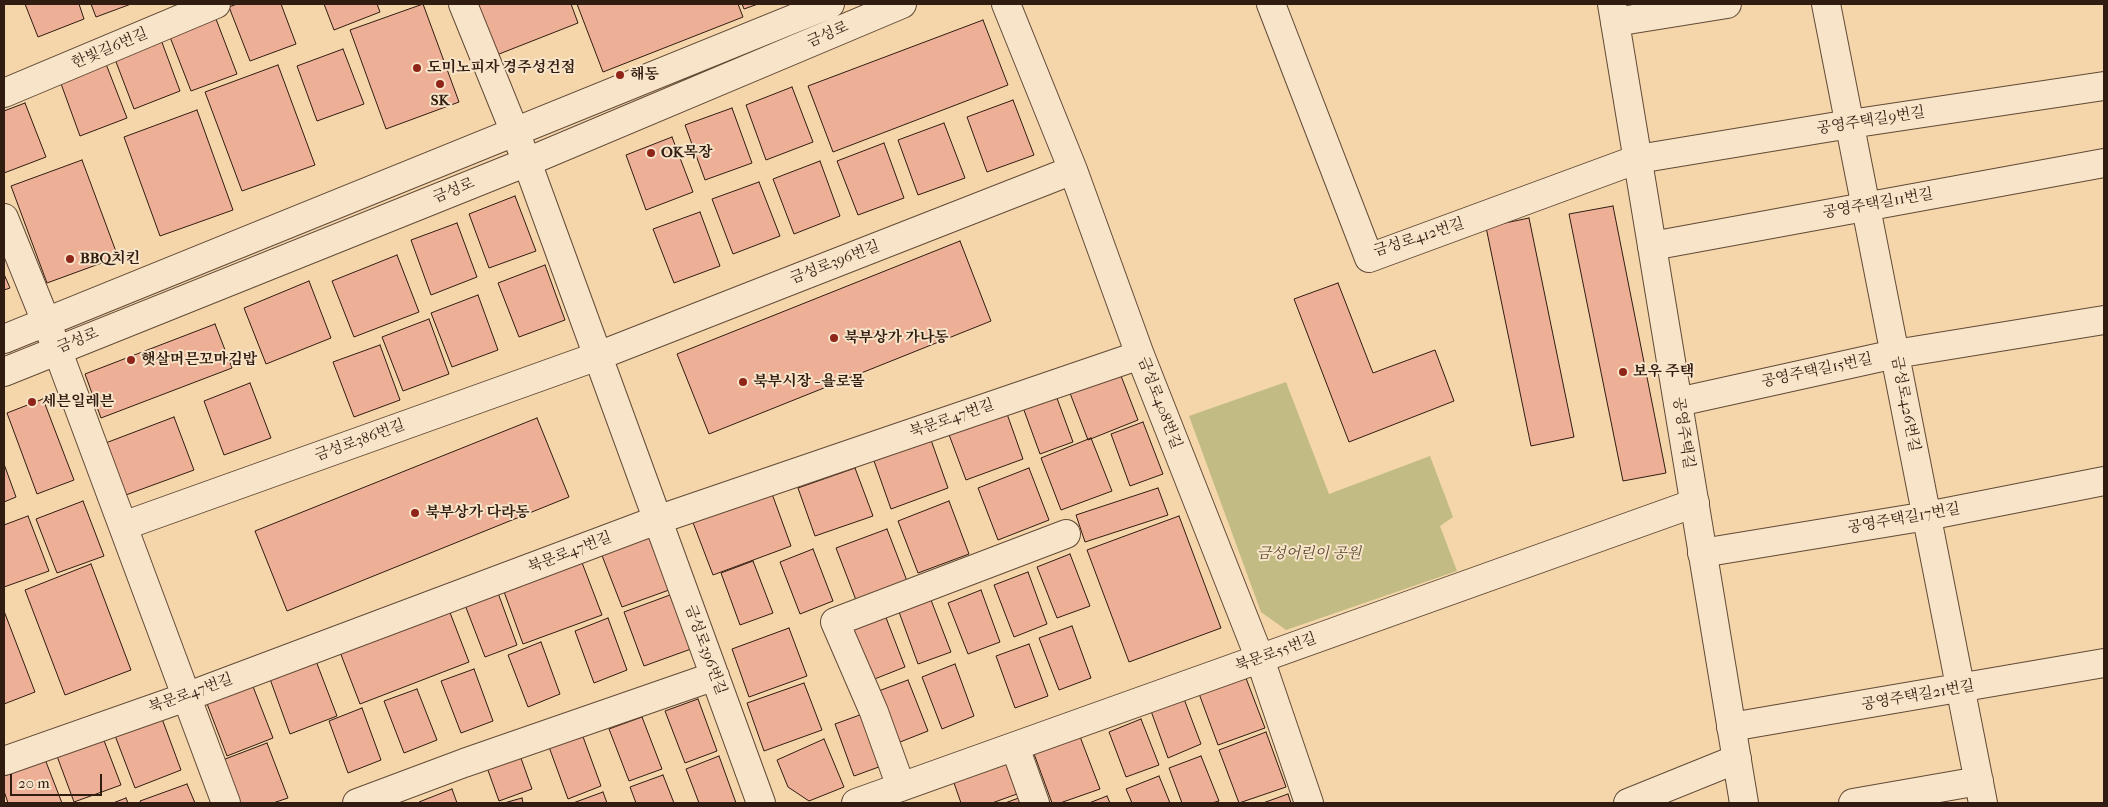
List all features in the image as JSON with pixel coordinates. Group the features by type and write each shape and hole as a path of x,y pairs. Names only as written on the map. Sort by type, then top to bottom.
{"street":[{"name":"한빛길6번길","path":"4,93 216,4"},
{"name":"금성로396번길","path":"463,4 527,162 656,520 761,803"},
{"name":"금성로","path":"4,339 830,4"},
{"name":"금성로","path":"4,372 57,349 527,162 902,4"},
{"name":"금성로408번길","path":"1006,4 1073,170 1140,355 1260,659 1309,803"},
{"name":"금성로412번길","path":"1271,4 1370,258 1638,160"},
{"path":"1614,13 1727,4"},
{"name":"금성로426번길","path":"1826,4 1981,792"},
{"name":"공영주택길","path":"1614,13 1744,803"},
{"name":"공영주택길9번길","path":"1638,160 1850,124 2104,86"},
{"name":"공영주택길11번길","path":"1652,246 2104,163"},
{"name":"금성로396번길","path":"598,356 1073,170"},
{"path":"4,218 57,349 226,803"},
{"name":"공영주택길15번길","path":"1678,402 1895,354 2104,320"},
{"name":"북문로47번길","path":"4,761 186,697 656,520 1140,355"},
{"name":"금성로386번길","path":"123,526 598,356"},
{"name":"공영주택길17번길","path":"1702,553 1927,516 2104,481"},
{"name":"북문로55번길","path":"856,803 1695,503"},
{"path":"901,787 874,712 835,622 1066,534"},
{"name":"공영주택길21번길","path":"1731,727 2104,663"},
{"path":"357,803 464,763 715,676"},
{"path":"1014,747 1035,803"},
{"path":"1628,803 1736,759"},
{"path":"1853,803 1981,792"}],"green space":[{"name":"금성어린이 공원","path":"1286,382 1329,494 1430,456 1453,517 1440,526 1457,571 1286,630 1261,612 1189,416"}],"building":[{"path":"25,4 79,4 84,19 38,37"},
{"path":"91,4 131,4 96,17"},
{"path":"237,4 281,4 296,44 250,61 229,7"},
{"path":"324,4 377,4 380,12 334,30"},
{"path":"423,4 459,102 386,129 350,30"},
{"path":"474,4 571,4 578,23 494,56"},
{"path":"577,4 738,4 743,17 603,72"},
{"path":"742,4 758,4 744,9"},
{"path":"216,19 237,74 191,91 170,37"},
{"path":"983,20 1008,85 833,152 808,86"},
{"path":"160,37 180,91 134,109 113,54"},
{"path":"343,49 364,104 317,121 297,66"},
{"path":"106,64 127,118 80,136 60,81"},
{"path":"278,65 315,165 242,191 205,92"},
{"path":"792,87 813,142 766,160 746,105"},
{"path":"1013,100 1034,155 987,172 967,117"},
{"path":"25,103 46,157 4,173 4,111"},
{"path":"732,108 752,163 705,180 685,125"},
{"path":"197,110 233,210 160,236 124,137"},
{"path":"944,123 965,178 918,195 898,140"},
{"path":"672,137 693,192 646,210 626,155"},
{"path":"884,143 904,198 858,215 837,161"},
{"path":"82,160 118,257 47,283 11,186"},
{"path":"820,161 840,216 794,234 773,179"},
{"path":"759,182 780,236 733,254 712,199"},
{"path":"515,196 536,251 489,268 469,214"},
{"name":"보우 주택","path":"1613,206 1666,473 1623,481 1569,214"},
{"path":"700,212 720,266 674,283 653,229"},
{"path":"1529,218 1574,437 1531,446 1486,227"},
{"path":"457,223 477,277 431,295 411,240"},
{"name":"북부상가 가나동","path":"960,241 991,321 709,434 677,354"},
{"path":"397,255 419,312 354,337 332,281"},
{"path":"545,265 565,320 519,337 498,283"},
{"path":"4,274 10,288 4,290"},
{"path":"309,281 331,338 266,364 244,308"},
{"path":"1338,283 1373,373 1435,350 1454,401 1349,442 1294,299"},
{"path":"478,295 498,350 452,367 431,313"},
{"path":"429,319 449,374 403,391 382,337"},
{"path":"215,324 232,368 101,418 85,374"},
{"path":"380,345 400,400 354,417 333,362"},
{"path":"1118,368 1138,420 1088,440 1068,388"},
{"path":"250,383 271,438 224,455 204,401"},
{"path":"1054,390 1073,442 1040,454 1021,402"},
{"path":"43,399 74,480 37,494 7,413"},
{"path":"1006,411 1023,459 966,480 948,432"},
{"path":"174,417 194,470 123,496 103,444"},
{"name":"북부상가 다라동","path":"537,418 569,497 287,611 255,531"},
{"path":"1143,422 1163,474 1130,486 1111,434"},
{"path":"1091,438 1112,491 1061,510 1041,458"},
{"path":"931,440 948,488 891,509 874,461"},
{"path":"4,464 16,497 4,502"},
{"path":"855,468 873,516 815,536 798,488"},
{"path":"1029,468 1049,520 998,540 978,488"},
{"path":"1158,488 1168,515 1085,542 1076,515"},
{"path":"771,491 791,546 713,575 692,520"},
{"path":"83,501 104,556 57,573 36,519"},
{"path":"949,501 969,554 918,573 898,521"},
{"path":"28,516 49,571 4,587 4,525"},
{"path":"1179,516 1221,628 1129,662 1087,550"},
{"path":"887,529 907,581 856,600 836,548"},
{"path":"648,535 669,590 622,607 601,553"},
{"path":"813,549 833,601 800,614 780,562"},
{"path":"1070,554 1090,606 1057,618 1037,567"},
{"path":"581,560 602,615 523,644 503,589"},
{"path":"753,561 773,613 740,625 721,573"},
{"path":"91,564 131,670 65,695 25,590"},
{"path":"1028,572 1047,624 1014,637 994,585"},
{"path":"981,590 1000,642 968,654 948,603"},
{"path":"498,593 517,645 485,657 465,605"},
{"path":"670,595 691,649 644,666 624,612"},
{"path":"931,600 951,652 918,664 899,612"},
{"path":"449,610 469,662 360,704 340,652"},
{"path":"4,611 35,692 4,704"},
{"path":"885,615 905,667 872,680 852,628"},
{"path":"608,618 627,670 594,683 575,631"},
{"path":"1072,626 1091,678 1059,690 1039,638"},
{"path":"789,628 807,676 749,697 732,649"},
{"path":"541,642 560,694 528,707 508,655"},
{"path":"1029,644 1048,696 1015,708 996,656"},
{"path":"316,661 337,716 290,734 270,679"},
{"path":"955,664 974,716 942,729 922,677"},
{"path":"474,669 493,721 461,733 441,681"},
{"path":"1244,673 1265,728 1218,745 1198,691"},
{"path":"908,680 928,731 895,744 876,692"},
{"path":"804,683 822,730 764,751 747,703"},
{"path":"252,684 273,738 227,756 206,701"},
{"path":"417,689 437,740 404,753 384,701"},
{"path":"698,699 717,751 685,763 665,711"},
{"path":"1184,699 1201,744 1168,758 1151,711"},
{"path":"362,708 381,760 348,773 329,721"},
{"path":"868,712 887,764 854,776 835,724"},
{"path":"161,716 181,770 135,788 114,733"},
{"path":"642,717 662,769 629,781 609,729"},
{"path":"1141,719 1159,765 1126,777 1109,732"},
{"path":"100,730 121,785 74,802 54,748"},
{"path":"1266,732 1286,787 1239,803 1219,750"},
{"path":"582,734 601,786 568,799 549,747"},
{"path":"1079,734 1100,789 1060,803 1052,803 1033,751"},
{"path":"824,739 844,787 809,801 788,787 777,760"},
{"path":"267,743 288,798 273,803 237,803 220,761"},
{"path":"41,749 62,803 8,803 4,791 4,763"},
{"path":"518,750 532,789 499,801 485,762"},
{"path":"719,756 736,803 699,803 686,769"},
{"path":"1201,756 1219,801 1212,803 1182,803 1169,768"},
{"path":"1005,761 1017,794 992,803 961,803 953,780"},
{"path":"663,775 674,803 636,803 630,787"},
{"path":"1159,776 1170,803 1132,803 1126,789"},
{"path":"187,784 195,803 141,803 140,801"},
{"path":"452,789 457,803 419,802"},
{"path":"603,792 607,803 573,803"},
{"path":"1288,794 1291,803 1263,803"},
{"path":"1024,796 1027,803 1005,803"},
{"path":"1107,796 1110,803 1089,803"},
{"path":"126,798 128,803 113,803"},
{"path":"522,798 523,803 504,803"}],"place":[{"name":"도미노피자 경주성건점","path":"417,68"},
{"name":"해동","path":"620,75"},
{"name":"SK","path":"440,84"},
{"name":"OK목장","path":"651,153"},
{"name":"BBQ치킨","path":"70,259"},
{"name":"북부상가 가나동","path":"834,338"},
{"name":"햇살머믄꼬마김밥","path":"131,360"},
{"name":"보우 주택","path":"1623,372"},
{"name":"북부시장 - 욜로몰","path":"743,382"},
{"name":"세븐일레븐","path":"32,402"},
{"name":"북부상가 다라동","path":"415,513"}]}
